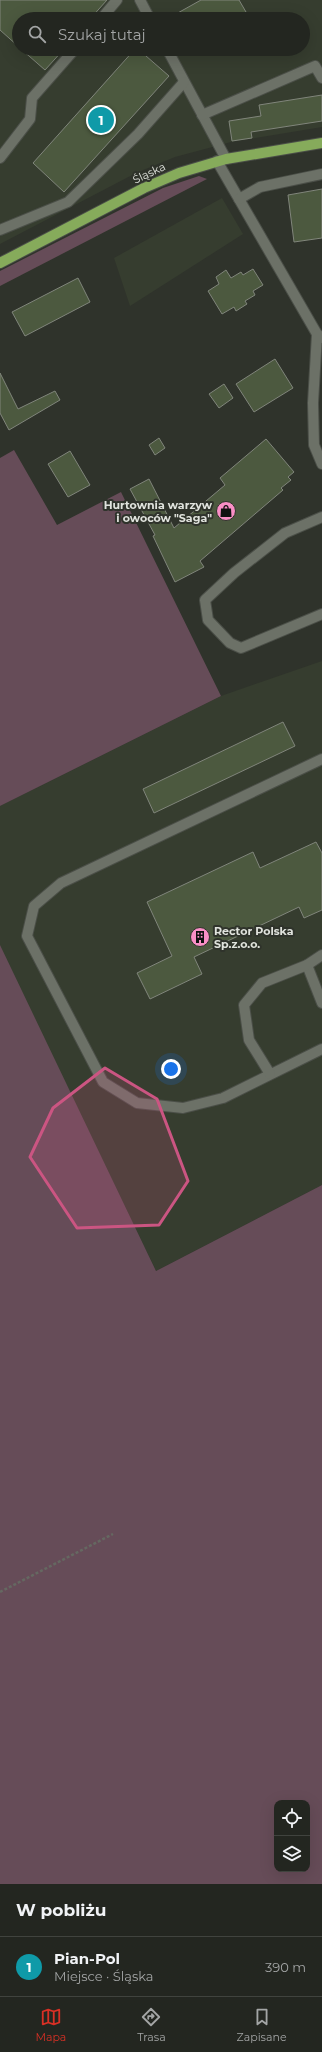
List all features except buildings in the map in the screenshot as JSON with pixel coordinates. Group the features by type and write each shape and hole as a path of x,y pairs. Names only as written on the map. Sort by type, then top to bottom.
{"main road":[{"name":"Śląska","path":"0,263 161,180 222,160 322,143"}],"lane":[{"path":"107,12 117,0"},
{"path":"140,0 146,12"},
{"path":"0,158 30,119 32,98 69,56"},
{"path":"170,56 202,115 239,199 320,336 313,403 314,445 322,464"},
{"path":"202,115 315,66 322,78"},
{"path":"0,230 68,202 138,134 184,82"},
{"path":"239,199 260,187 322,174"},
{"path":"322,517 285,533 234,573 205,600 208,620 230,644 241,648 322,614"},
{"path":"322,759 61,883 34,906 27,936 104,1082 137,1103 182,1108 223,1098 322,1049"},
{"path":"270,1074 249,1040 244,1005 262,983 307,965 322,955"},
{"path":"307,965 322,1003"}],"path":[{"path":"0,1592 113,1534"}],"highlighted area":[{"path":"105,1068 157,1099 188,1181 159,1225 77,1228 30,1157 53,1108"}],"shaded area":[{"path":"0,0 322,0 322,127 231,142 175,157 136,173 0,244"},
{"path":"199,176 207,179 0,286 0,271 163,188"},
{"path":"222,198 243,234 130,306 114,258"},
{"path":"14,450 57,525 121,492 221,696 0,806 0,458"},
{"path":"322,661 322,1185 156,1271 0,948 0,806 221,696"},
{"path":"0,945 156,1271 322,1185 322,1884 0,1884"}],"place":[{"name":"Pian-Pol","path":"101,120"},
{"name":"Hurtownia warzyw i owoców \"Saga\"","path":"226,511"},
{"name":"Rector Polska Sp.z.o.o.","path":"200,937"}]}
